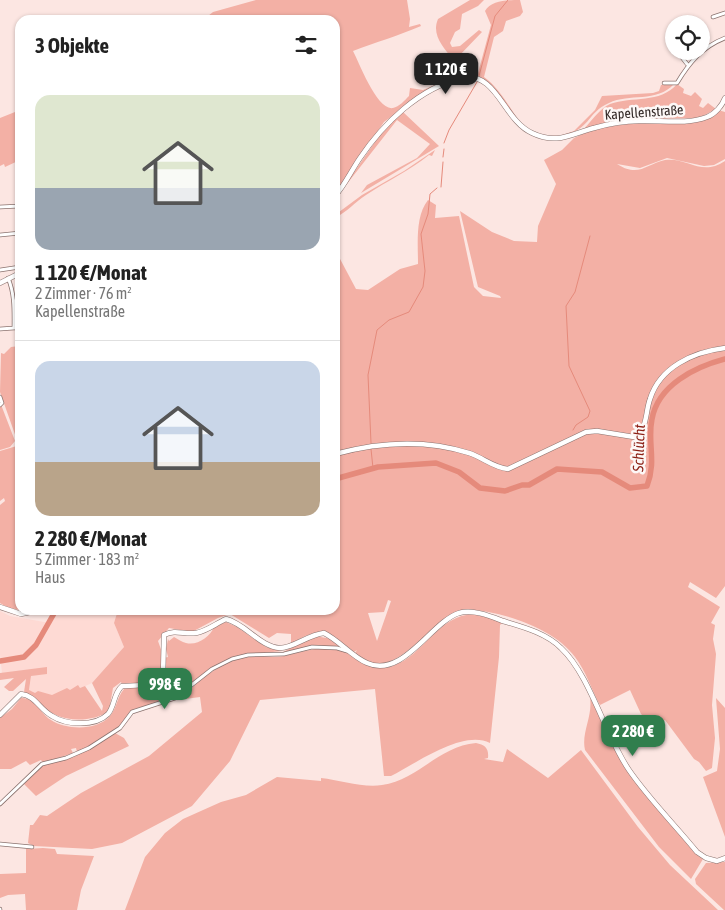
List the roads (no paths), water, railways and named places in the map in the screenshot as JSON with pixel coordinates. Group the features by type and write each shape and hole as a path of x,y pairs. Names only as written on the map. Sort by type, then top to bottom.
{"street":[{"path":"713,17 725,13"},
{"path":"664,83 677,83 687,64 714,42 725,38"},
{"path":"684,60 687,64"},
{"name":"Kapellenstraße","path":"340,189 385,126 424,95 462,78 474,78 486,82 496,92 516,122 531,133 553,139 571,137 592,128 622,122 700,119 713,114 725,98"},
{"path":"0,207 15,206"},
{"path":"0,235 15,234"},
{"path":"0,270 15,268"},
{"path":"0,283 15,275"},
{"path":"0,328 14,328 14,301 11,299 8,278"},
{"path":"340,453 361,448 413,443 469,453 508,469 586,432 597,431 634,437 643,429 654,388 666,372 692,358 725,348"},
{"path":"0,397 2,403 0,405"},
{"path":"0,607 15,612"},
{"path":"0,715 21,694 30,696 50,716 60,720 88,724 98,720 107,715 116,691 122,686 144,686 156,682 163,676 164,635 171,631 193,634 205,631 226,619 242,626 269,645 280,648 290,646 304,638 324,633 369,664 381,666 391,663 424,641 448,618 461,612 475,612 537,632 561,648 576,666 629,770 697,852 717,862 725,858"},
{"path":"0,804 42,764 66,758 89,748 120,728 132,712 174,698 212,669 232,659 284,654 312,647 337,648 348,651"},
{"path":"0,844 32,847"}],"waterway":[{"path":"479,76 495,16 508,0"},
{"path":"444,143 449,130 477,82"},
{"path":"443,157 444,149"},
{"path":"441,187 443,162"},
{"path":"371,443 368,375 377,330 389,320 409,312 423,287 425,271 421,234 428,214 430,194 437,188"},
{"path":"573,430 576,425 588,417 590,411 569,366 566,306 575,292 590,236"},
{"name":"Schlücht","path":"340,478 378,467 436,463 459,472 480,488 505,491 522,485 529,485 557,469 602,472 630,488 647,486 652,460 652,419 662,396 679,379 713,362 725,359"},
{"path":"371,449 373,468"},
{"name":"Schlücht","path":"0,661 24,657 36,645 53,615"}]}
